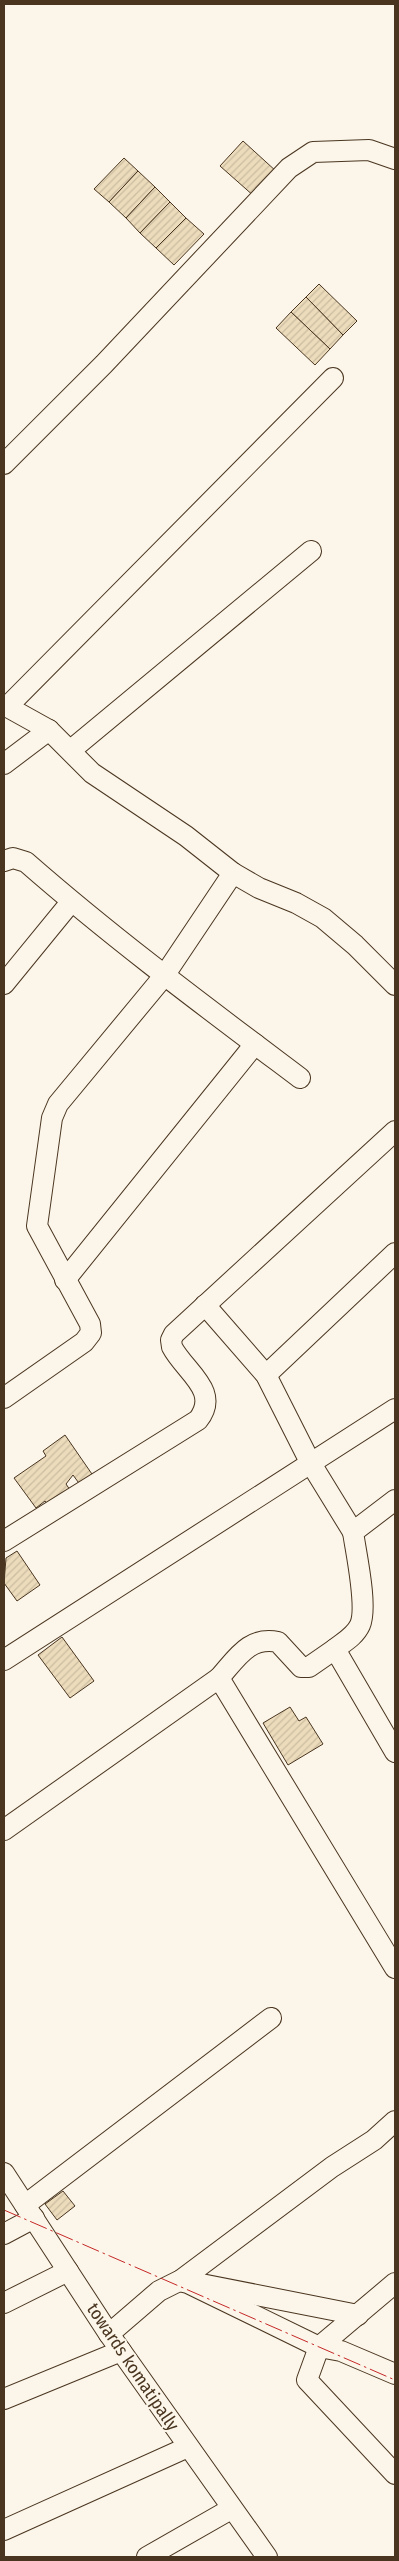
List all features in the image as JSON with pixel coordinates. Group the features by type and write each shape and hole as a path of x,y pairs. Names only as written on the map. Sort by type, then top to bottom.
{"street":[{"path":"4,464 104,364 289,168 313,152 369,150 395,159"},
{"path":"333,378 5,706 49,730 92,773 186,836 233,873 259,888 296,902 322,918 355,945 395,985"},
{"path":"71,750 311,550"},
{"path":"4,764 49,730"},
{"path":"4,861 13,858 26,862 72,902 164,976 300,1078"},
{"path":"4,1398 84,1342 91,1333 90,1324 37,1226 52,1118 58,1104 164,976 233,873"},
{"path":"4,984 72,902"},
{"path":"65,1280 255,1044"},
{"path":"4,1542 198,1420 207,1405 207,1397 203,1389 177,1357 171,1340 174,1334 395,1131"},
{"path":"266,1374 395,1252"},
{"path":"4,1830 219,1678 248,1646 257,1641 278,1642 301,1667 309,1667 353,1636 361,1624 363,1608 353,1532 310,1462 266,1374 205,1306"},
{"path":"4,1660 395,1409"},
{"path":"353,1532 395,1500"},
{"path":"335,1649 395,1749"},
{"path":"219,1678 395,1968"},
{"path":"4,2234 271,2018"},
{"path":"358,2315 181,2280 332,2167 374,2140 395,2121"},
{"name":"towards komatipally","path":"4,2173 109,2334 231,2510 267,2557"},
{"path":"4,2303 68,2271"},
{"path":"109,2334 160,2291 179,2280 319,2347 341,2351 395,2374"},
{"path":"395,2282 319,2347 307,2380 395,2474"},
{"path":"4,2399 121,2351"},
{"path":"4,2530 188,2447"},
{"path":"147,2557 231,2510"}],"building":[{"path":"243,141 277,172 255,197 220,166"},
{"path":"124,158 138,171 109,202 94,189"},
{"path":"138,171 155,187 126,218 109,202"},
{"path":"155,187 170,202 140,233 126,218"},
{"path":"170,202 186,218 156,248 140,233"},
{"path":"186,218 204,234 174,265 156,248"},
{"path":"319,284 357,321 343,335 306,297"},
{"path":"306,297 343,335 330,349 291,312"},
{"path":"291,312 330,349 315,365 276,328"},
{"path":"65,1435 94,1477 81,1486 73,1475 66,1484 70,1490 48,1505 45,1501 36,1508 14,1478 46,1456 43,1451"},
{"path":"17,1551 40,1585 17,1601 4,1583 6,1558"},
{"path":"62,1637 94,1681 70,1698 38,1655"},
{"path":"290,1707 299,1721 306,1717 323,1744 288,1765 263,1723"},
{"path":"63,2191 75,2206 57,2220 45,2204"}],"power":[{"path":"4,2210 395,2380"}]}
